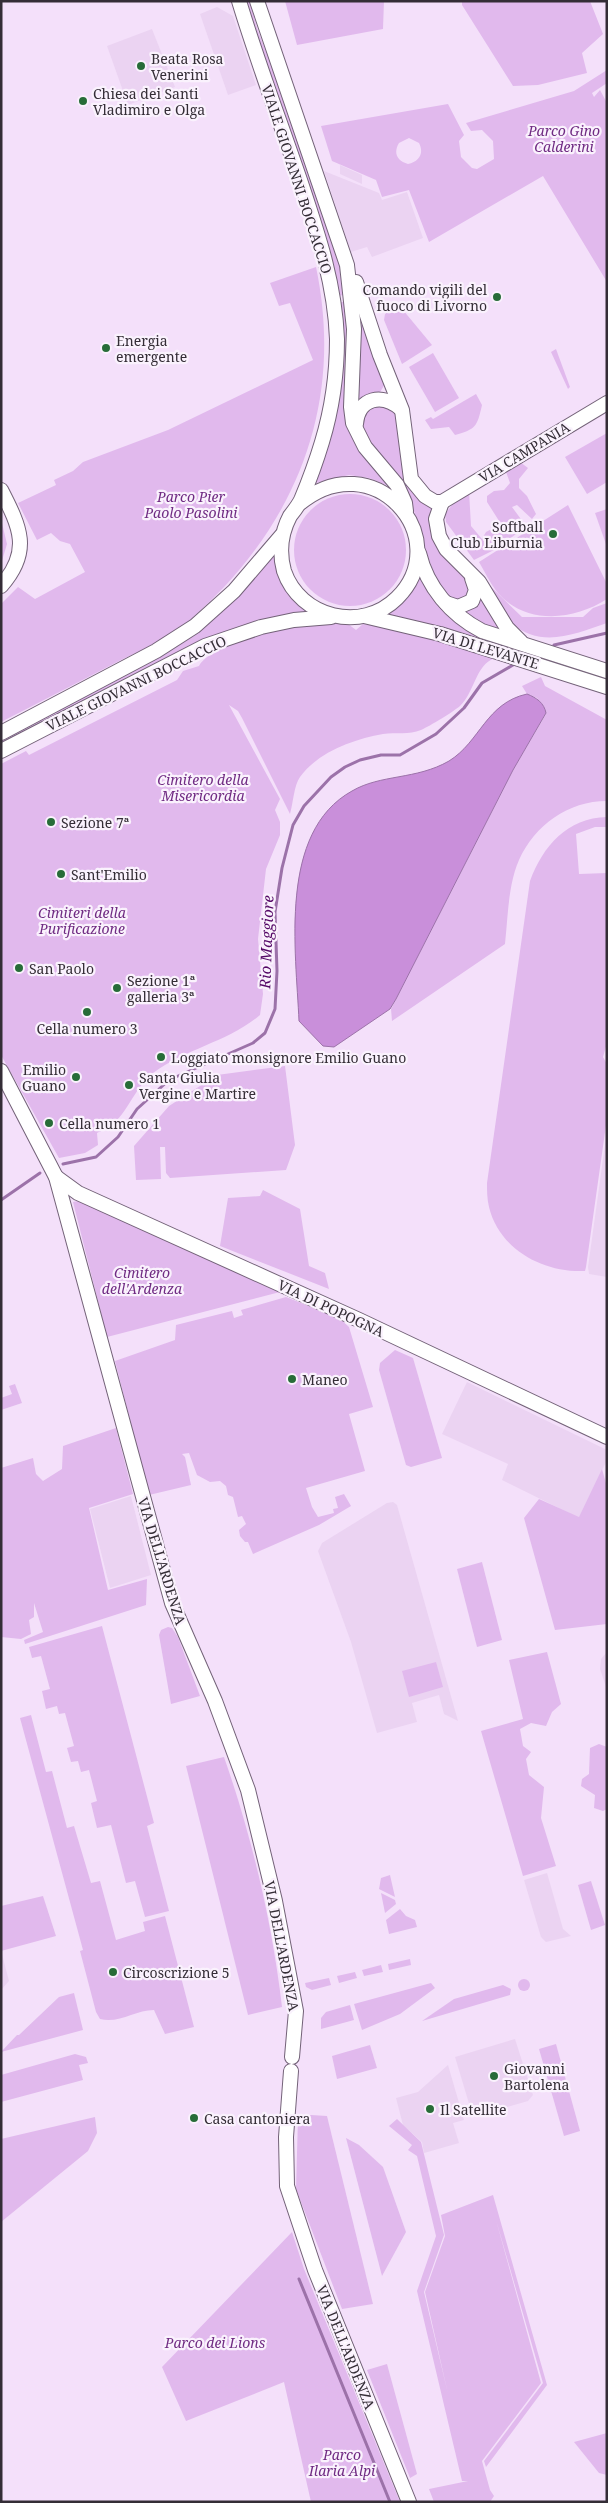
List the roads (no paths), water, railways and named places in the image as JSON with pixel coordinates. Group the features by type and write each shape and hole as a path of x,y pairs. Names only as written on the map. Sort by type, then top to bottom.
{"main road":[{"name":"VIALE GIOVANNI BOCCACCIO","path":"239,1 320,240 330,276 335,311 337,354 330,409 319,451 299,504"},
{"name":"VIALE GIOVANNI BOCCACCIO","path":"256,1 347,265 359,291 376,343 402,410 411,479 425,496 435,502 442,502"},
{"name":"VIALE GIOVANNI BOCCACCIO","path":"1,751 211,644 272,624 334,616 364,616 385,607 402,592 413,571 416,556 416,540 407,515 405,503 397,486 368,452 356,430 351,407 355,349 354,320 347,265"},
{"path":"356,430 359,410 371,400 386,399 402,410"},
{"name":"VIA CAMPANIA","path":"442,502 607,403"},
{"name":"VIALE GIOVANNI BOCCACCIO","path":"334,616 308,605 290,583 282,563 283,534 290,516 299,504 314,492 327,487 355,483 382,492 393,500 407,515"},
{"path":"1,490 14,517 20,546 17,565 1,586"},
{"name":"VIA DI LEVANTE","path":"442,502 436,519 439,536 446,549 483,588 507,628 524,644"},
{"name":"VIALE GIOVANNI BOCCACCIO","path":"1,733 156,651 195,626 234,591 283,534"},
{"name":"VIA DI LEVANTE","path":"416,540 422,567 446,603 471,626 607,671"},
{"path":"446,603 461,606 474,598 476,588 470,573"},
{"name":"VIA DI LEVANTE","path":"364,616 424,629 607,687"},
{"name":"VIA DELL'ARDENZA","path":"1,1071 48,1158 56,1177 172,1603 215,1701 250,1798 275,1902 296,2011 286,2143 287,2186 309,2255 409,2502"},
{"name":"VIA DI POPOGNA","path":"56,1177 78,1193 607,1437"}],"waterway":[{"name":"Rio Maggiore","path":"554,645 607,633"},
{"name":"Rio Maggiore","path":"63,1164 96,1157 118,1137 137,1109 169,1080 253,1043 265,1033 275,1009 277,971 275,912 282,868 293,825 304,806 331,777 345,767 360,760 381,755 400,755 436,734 464,708 482,683 513,665"},
{"name":"Rio Maggiore","path":"1,1200 40,1173"},
{"path":"299,2279 390,2502"}],"place":[{"name":"Beata Rosa Venerini","path":"141,66"},
{"name":"Chiesa dei Santi Vladimiro e Olga","path":"83,101"},
{"name":"Comando vigili del fuoco di Livorno","path":"497,297"},
{"name":"Energia emergente","path":"106,348"},
{"name":"Softball Club Liburnia","path":"553,534"},
{"name":"Sezione 7ª","path":"51,822"},
{"name":"Sant'Emilio","path":"61,874"},
{"name":"San Paolo","path":"19,968"},
{"name":"Sezione 1ª galleria 3ª","path":"117,988"},
{"name":"Cella numero 3","path":"87,1012"},
{"name":"Loggiato monsignore Emilio Guano","path":"161,1057"},
{"name":"Emilio Guano","path":"76,1077"},
{"name":"Santa Giulia Vergine e Martire","path":"129,1085"},
{"name":"Cella numero 1","path":"49,1123"},
{"name":"Maneo","path":"292,1379"},
{"name":"Circoscrizione 5","path":"113,1972"},
{"name":"Giovanni Bartolena","path":"494,2076"},
{"name":"Il Satellite","path":"430,2109"},
{"name":"Casa cantoniera","path":"194,2118"}],"park label":[{"name":"Parco Gino Calderini","path":"564,138"},
{"name":"Parco Pier Paolo Pasolini","path":"191,504"},
{"name":"Cimitero della Misericordia","path":"203,788"},
{"name":"Cimiteri della Purificazione","path":"82,920"},
{"name":"Cimitero dell'Ardenza","path":"142,1280"},
{"name":"Parco dei Lions","path":"215,2342"},
{"name":"Parco Ilaria Alpi","path":"342,2462"}]}
